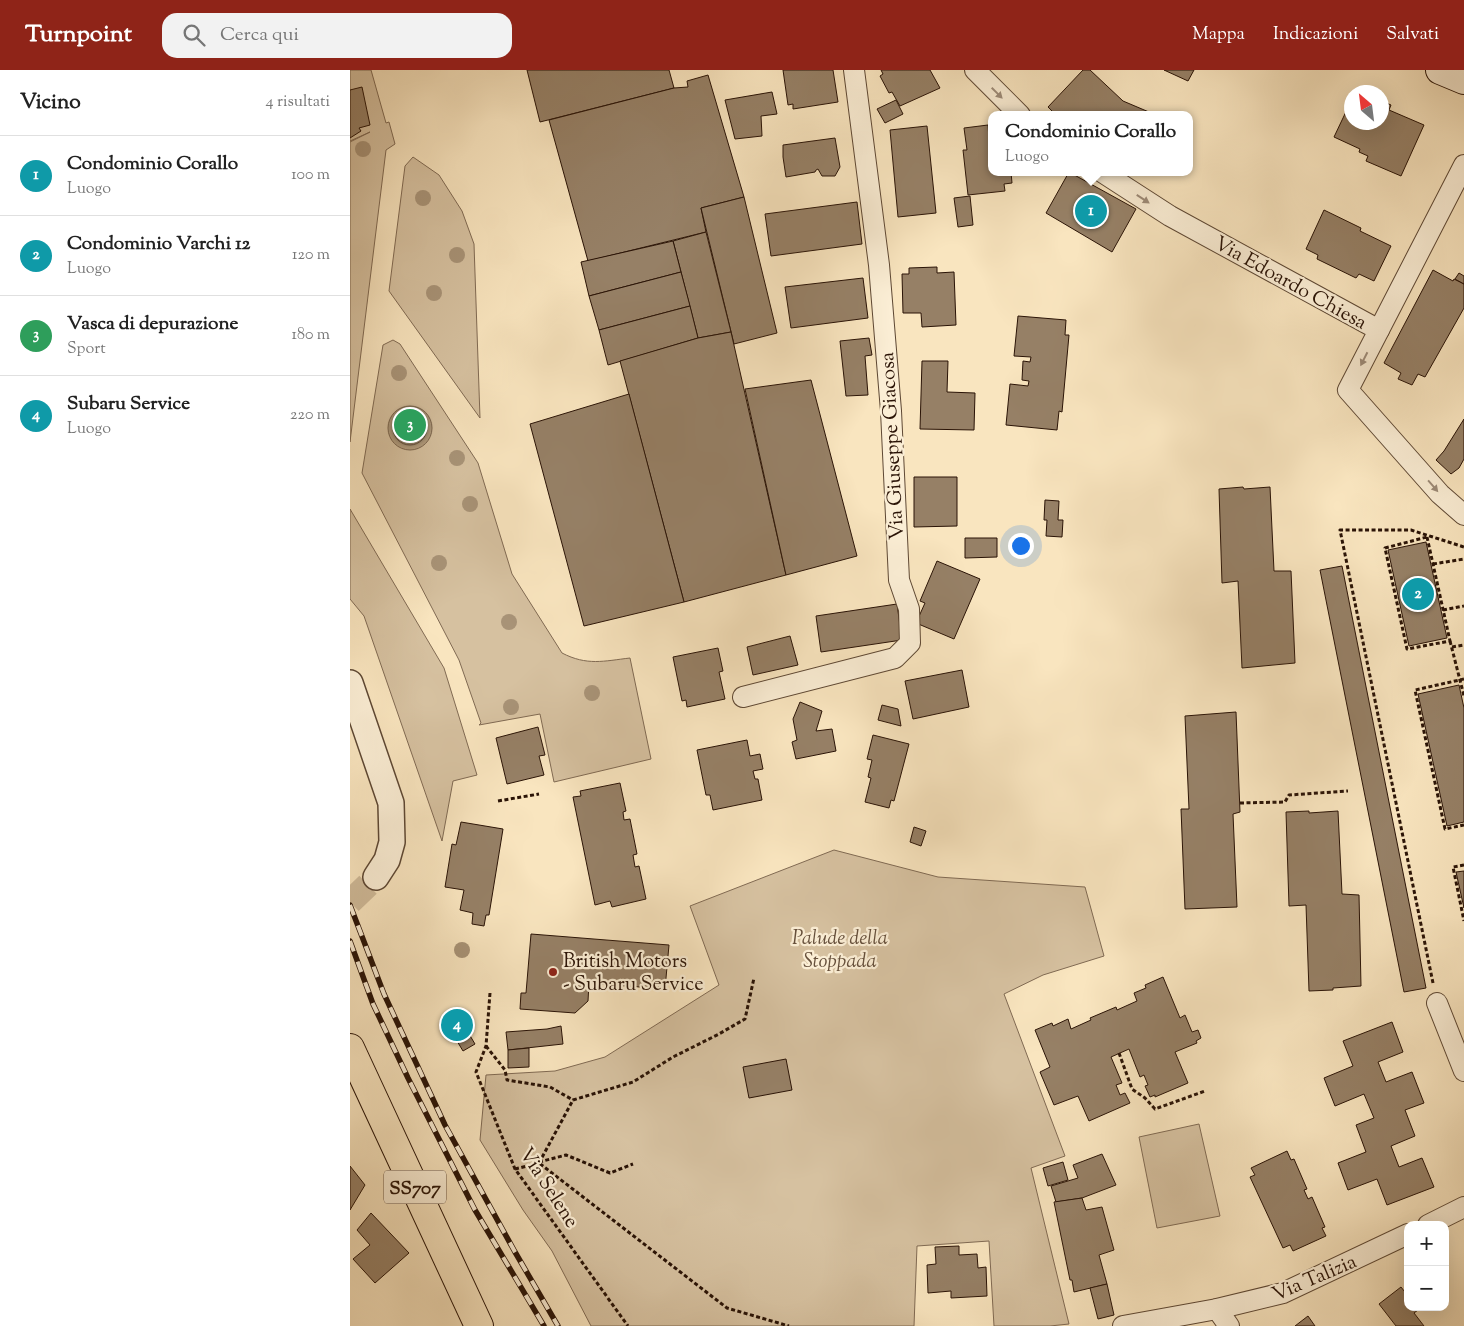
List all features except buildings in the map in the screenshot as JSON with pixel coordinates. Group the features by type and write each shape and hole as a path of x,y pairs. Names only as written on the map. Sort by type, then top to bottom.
{"highway":[{"name":"SS707","path":"350,1048 480,1326"}],"main road":[{"path":"1440,70 1464,80"}],"street":[{"name":"Via Giuseppe Giacosa","path":"742,698 895,658 910,643 909,609 899,580 891,411 878,265 854,70"},
{"path":"975,70 1016,111"},
{"path":"1379,330 1464,165"},
{"name":"Via Edoardo Chiesa","path":"1108,176 1170,216 1379,330 1348,390 1440,494 1464,515"},
{"path":"350,683 391,803 392,842 387,860 376,877"},
{"path":"1437,1003 1464,1071"},
{"path":"1436,1221 1464,1207"},
{"name":"Via Talizia","path":"1123,1326 1217,1309 1283,1293 1404,1236"},
{"path":"1217,1309 1229,1326"}],"path":[{"path":"1437,1003 1340,530 1411,530 1464,547"},
{"path":"1450,641 1406,649 1385,548 1427,537 1450,641 1462,679 1464,696"},
{"path":"1433,564 1464,559"},
{"path":"1443,610 1464,606"},
{"path":"1452,647 1464,645"},
{"path":"1462,679 1415,690 1445,830 1464,825"},
{"path":"1240,804 1284,802 1289,795 1348,791"},
{"path":"498,801 540,794"},
{"path":"1464,865 1453,867 1464,921"},
{"path":"539,1163 573,1100 633,1082 673,1057 720,1034 745,1019 754,978"},
{"name":"Via Selene","path":"490,993 486,1046 476,1072 515,1169 628,1326"},
{"path":"486,1046 505,1070 507,1080 550,1087 573,1100"},
{"path":"1119,1053 1132,1089 1145,1098 1155,1109 1205,1091"},
{"path":"515,1169 566,1155 610,1173 633,1164"},
{"path":"539,1163 727,1308 789,1326"}],"green space":[{"path":"350,70 371,70 386,123 389,122 395,144 386,150 350,442 350,142 370,132 350,141"},
{"path":"413,157 439,175 462,211 474,244 480,418 389,291 405,166"},
{"path":"393,340 400,344 478,463 512,574 562,653 580,660 596,662 630,658 651,759 554,782 540,714 479,725 481,723 459,660 362,473 383,345"},
{"path":"350,509 444,668 477,775 453,781 442,841 364,616 350,599"},
{"name":"Palude della Stoppada","path":"834,850 938,877 1085,887 1104,956 1043,975 1004,994 1065,1156 1031,1168 1069,1324 994,1326 989,1241 917,1246 914,1326 591,1326 552,1251 523,1210 480,1140 486,1075 555,1071 605,1057 719,985 690,906"},
{"path":"1199,1124 1220,1216 1157,1228 1139,1137"}],"water":[{"path":"406,406 414,406 426,412 432,428 426,444 414,450 406,450 394,444 388,432 388,424 394,412"}],"tunnel":[{"path":"350,902 376,877"}],"railway":[{"path":"350,905 384,994 445,1125 558,1326"},
{"path":"350,941 373,1004 408,1078 475,1210 544,1326"}],"place":[{"name":"Condominio Corallo","path":"1091,211"},
{"name":"Vasca di depurazione","path":"410,425"},
{"name":"Condominio Varchi 12","path":"1418,594"},
{"name":"British Motors - Subaru Service","path":"553,972"},
{"name":"Subaru Service","path":"457,1025"}]}
